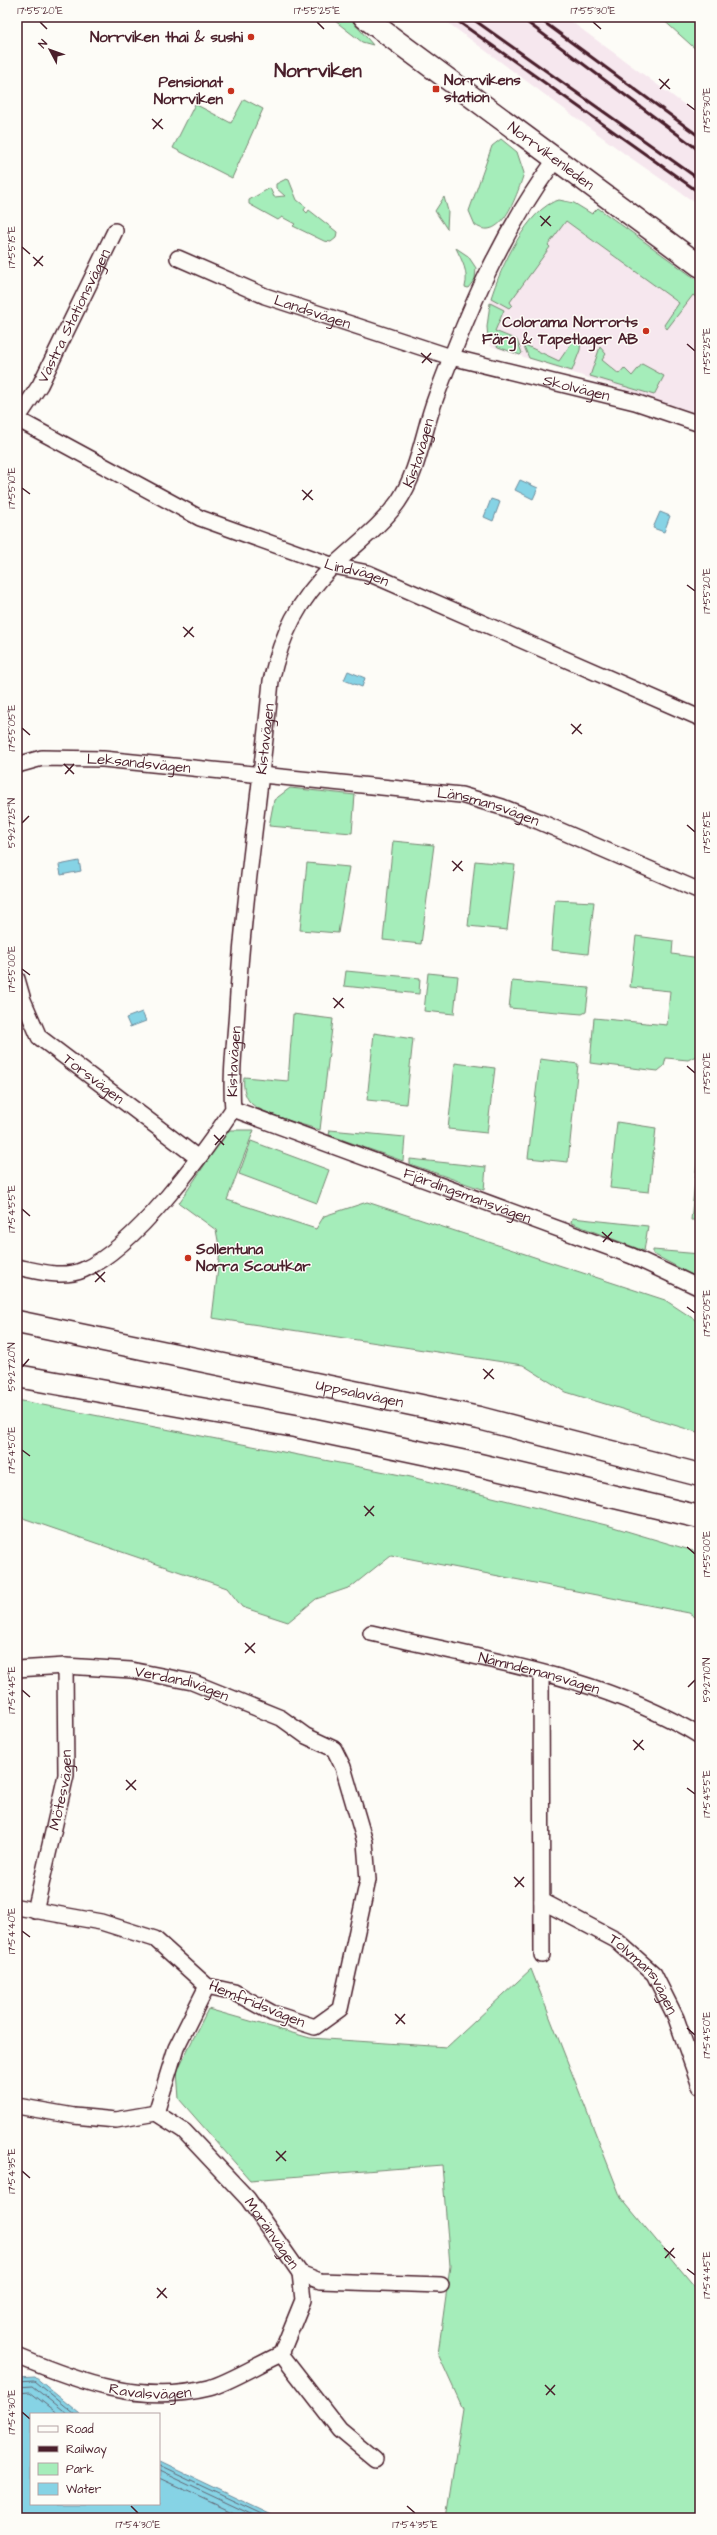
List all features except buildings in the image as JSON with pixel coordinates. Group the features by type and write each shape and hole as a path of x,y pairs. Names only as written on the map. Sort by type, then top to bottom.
{"highway":[{"name":"Uppsalavägen","path":"17,1322 479,1418 700,1475"},
{"path":"17,1376 295,1426 475,1464 700,1516"}],"main road":[{"name":"Norrvikenleden","path":"364,17 700,266"}],"street":[{"name":"Kistavägen","path":"17,1267 52,1274 82,1271 114,1249 150,1216 198,1158 233,1109 231,1081 234,1061 239,966 262,773 271,681 279,648 290,621 306,597 334,566 378,525 398,502 414,467 435,400 463,323 496,253 529,196 555,160"},
{"name":"Västra Stationsvägen","path":"17,419 40,384 115,231"},
{"name":"Landsvägen","path":"178,258 265,296 451,356"},
{"name":"Skolvägen","path":"451,356 635,402 700,424"},
{"name":"Lindvägen","path":"17,419 200,518 334,566 368,573 700,718"},
{"name":"Leksandsvägen","path":"17,765 42,758 104,759 262,773"},
{"name":"Länsmansvägen","path":"262,773 462,795 502,807 538,821 700,891"},
{"name":"Torsvägen","path":"17,979 25,1007 39,1037 198,1158"},
{"name":"Fjärdingsmansvägen","path":"233,1109 632,1256 700,1288"},
{"name":"Nämndemansvägen","path":"371,1633 541,1673 603,1692 668,1716 700,1736"},
{"name":"Verdandivägen","path":"17,1669 65,1666 131,1670 192,1682 281,1718 306,1736 334,1749"},
{"name":"Mötesvägen","path":"35,1911 66,1775 65,1666"},
{"path":"541,1673 542,1955"},
{"name":"Hemfridsvägen","path":"17,1907 101,1922 155,1939 207,1986 234,1992 272,2013 316,2027 340,2009 368,1880 365,1842 343,1767 334,1749"},
{"name":"Tolvmansvägen","path":"542,1901 616,1940 654,1974 676,2018 700,2086"},
{"path":"17,2106 74,2116 116,2120 156,2113 176,2048 207,1986"},
{"name":"Moränvägen","path":"156,2113 184,2131 248,2199 300,2273 320,2280 441,2285"},
{"path":"300,2273 303,2300 281,2354 340,2430 375,2459"},
{"name":"Ravalsvägen","path":"17,2356 51,2370 119,2391 149,2395 210,2388 281,2354"}],"shaded area":[{"path":"440,17 565,17 700,116 700,206 625,154"},
{"path":"564,202 700,299 700,414 490,346 490,298"}],"green space":[{"path":"330,17 349,17 373,45 362,42"},
{"path":"660,17 700,17 700,53"},
{"path":"244,99 263,109 232,178 173,148 195,104 231,123"},
{"path":"501,139 517,152 524,173 513,203 501,222 493,228 485,229 475,225 469,211 492,146"},
{"path":"286,179 289,180 297,200 306,207 304,210 307,213 309,210 337,232 336,238 331,242 324,241 293,226 295,224 282,217 278,220 249,204 249,200 270,188 274,197 285,196 276,188 276,184"},
{"path":"444,197 448,211 447,229 435,211"},
{"path":"559,200 574,203 592,214 598,208 700,282 700,300 693,295 667,329 664,325 679,303 566,221 548,245 550,247 510,302 512,305 509,308 491,298 508,256 526,226 548,205"},
{"path":"456,248 468,256 476,268 475,279 468,288 465,287 466,276 463,262"},
{"path":"490,303 504,310 495,331 517,340 522,353 520,355 498,347 488,338 487,327"},
{"path":"577,335 581,339 580,350 572,371 529,358 523,344 559,361"},
{"path":"600,347 606,354 602,360 619,374 624,368 632,376 642,364 664,376 654,395 590,376"},
{"path":"290,788 355,795 352,833 269,826 274,800"},
{"path":"393,841 434,845 421,944 383,940"},
{"path":"475,861 515,865 507,930 468,926"},
{"path":"307,863 349,867 338,933 300,930"},
{"path":"555,900 594,902 588,954 551,950"},
{"path":"636,936 673,941 672,954 700,958 700,1026 696,1056 688,1060 666,1058 664,1066 658,1071 590,1063 594,1018 667,1025 670,991 630,987"},
{"path":"346,971 420,978 419,994 344,986"},
{"path":"428,973 458,976 454,1014 424,1011"},
{"path":"512,981 589,988 586,1012 582,1014 509,1008"},
{"path":"293,1014 333,1019 320,1130 261,1110 249,1101 245,1092 244,1077 288,1081"},
{"path":"374,1033 413,1039 406,1104 367,1100"},
{"path":"540,1059 578,1064 568,1162 528,1158"},
{"path":"455,1063 495,1068 487,1133 448,1129"},
{"path":"617,1122 656,1128 649,1192 610,1188"},
{"path":"228,1130 254,1130 227,1200 316,1229 324,1216 367,1202 665,1300 700,1323 700,1433 566,1392 523,1365 212,1318 220,1251 216,1230 179,1203"},
{"path":"330,1130 405,1137 403,1161 329,1135"},
{"path":"700,1133 700,1220 691,1220"},
{"path":"251,1141 329,1170 317,1203 239,1174"},
{"path":"410,1159 486,1167 484,1190 410,1164"},
{"path":"572,1218 648,1226 644,1251 571,1223"},
{"path":"653,1250 700,1254 700,1279 653,1254"},
{"path":"17,1400 411,1477 610,1526 700,1553 700,1620 689,1613 391,1555 351,1587 316,1599 288,1622 242,1607 227,1588 17,1516"},
{"path":"531,1969 621,2198 700,2293 700,2518 446,2518 463,2409 438,2354 450,2266 442,2165 250,2180 179,2099 177,2071 208,2009 310,2038 447,2047"}],"water":[{"path":"520,480 538,488 533,499 515,490"},
{"path":"491,499 500,502 493,521 484,517"},
{"path":"660,512 670,516 664,532 653,528"},
{"path":"348,671 365,678 362,687 344,680"},
{"path":"79,861 81,871 61,875 59,865"},
{"path":"142,1012 146,1021 130,1027 126,1018"},
{"path":"35,2377 79,2413 30,2413 30,2505 160,2505 160,2462 278,2518 17,2518 17,2378"}],"railway":[{"path":"452,17 700,193"},
{"path":"470,17 700,180"},
{"path":"520,17 700,151"},
{"path":"537,17 700,137"}],"place":[{"name":"Norrviken thai & sushi","path":"251,37"},
{"name":"Norrvikens station","path":"436,89"},
{"name":"Pensionat Norrviken","path":"231,91"},
{"name":"Colorama Norrorts Färg & Tapetlager AB","path":"646,331"},
{"name":"Sollentuna Norra Scoutkår","path":"188,1258"}],"district":[{"name":"Norrviken","path":"318,71"}]}
